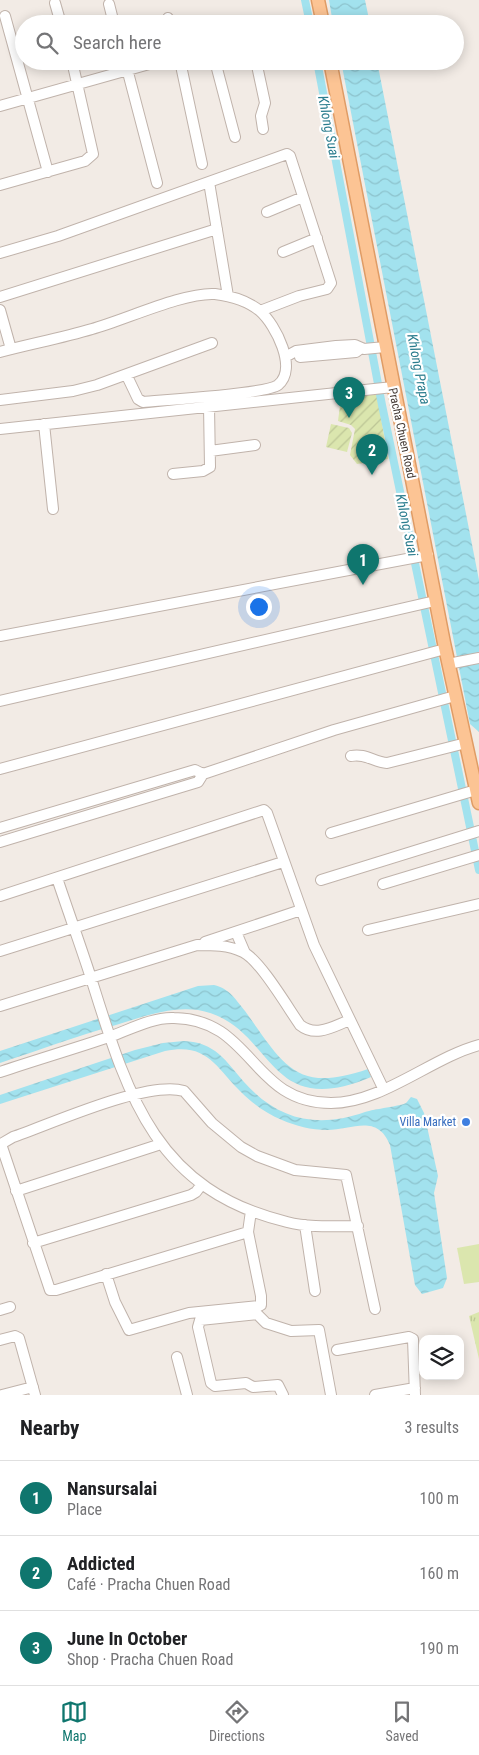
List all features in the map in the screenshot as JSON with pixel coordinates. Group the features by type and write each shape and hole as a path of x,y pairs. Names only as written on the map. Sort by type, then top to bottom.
{"main road":[{"path":"318,0 321,15"},
{"name":"Pracha Chuen Road","path":"332,70 381,348 424,556 432,602 437,651 452,663 451,697 457,745 472,791 479,803"}],"street":[{"path":"55,3 58,15"},
{"path":"109,4 112,15"},
{"path":"5,16 15,53"},
{"path":"19,70 48,172"},
{"path":"0,185 85,161 93,154 74,70"},
{"path":"0,106 78,84 115,70"},
{"path":"127,70 157,183"},
{"path":"182,70 202,164"},
{"path":"217,70 235,137"},
{"path":"258,70 265,103 260,116 263,129"},
{"path":"0,253 58,236 287,154 290,156 331,283 330,287 260,311"},
{"path":"209,182 228,296"},
{"path":"267,212 303,196"},
{"path":"0,297 218,229"},
{"path":"282,252 317,238"},
{"path":"0,352 91,330 192,296 213,294 238,298 260,311 271,325 287,356 283,379 278,385 236,394 143,402 138,399 127,376"},
{"path":"0,310 10,349"},
{"path":"0,400 73,391 127,376 212,342"},
{"path":"287,356 346,353 362,349 381,348"},
{"path":"0,429 390,387"},
{"path":"173,474 208,469 211,463 209,406"},
{"path":"44,424 53,509"},
{"path":"210,451 254,445"},
{"path":"0,636 424,556"},
{"path":"0,701 432,602"},
{"path":"0,769 437,651"},
{"path":"452,663 479,658"},
{"path":"0,842 198,782 203,774 334,730 451,697"},
{"path":"351,756 361,754 380,762 388,763 457,745"},
{"path":"0,828 195,770 203,774"},
{"path":"153,783 157,794"},
{"path":"331,833 472,791"},
{"path":"68,809 71,820"},
{"path":"0,896 258,810 264,810 314,946 383,1088"},
{"path":"321,880 461,835 477,832"},
{"path":"383,884 479,855"},
{"path":"0,951 284,862"},
{"path":"57,878 120,1068 142,1117 171,1157 202,1184 233,1203 251,1211 286,1222 305,1225 358,1226"},
{"path":"368,930 477,904"},
{"path":"0,1006 197,945 301,910"},
{"path":"236,932 245,953 266,976 300,1025 306,1030 321,1031 350,1020"},
{"path":"197,945 226,947 245,953"},
{"path":"0,1072 107,1033 160,1019 174,1018 192,1020 217,1028 228,1035 269,1080 298,1098 339,1102 362,1097 479,1044"},
{"path":"248,1232 56,1290 50,1290 1,1144 13,1137 132,1095 170,1089 184,1091 222,1133 257,1156 295,1170 346,1175 375,1309"},
{"path":"16,1191 162,1144"},
{"path":"33,1243 191,1195 202,1184"},
{"path":"106,1274 115,1302 130,1330 189,1313 259,1306 261,1305 261,1296 248,1232 251,1211"},
{"path":"305,1225 315,1291"},
{"path":"282,1395 278,1384 253,1387 246,1383 215,1386 211,1383 198,1327 200,1320 257,1314 266,1323 291,1331 319,1330 331,1395"},
{"path":"0,1340 15,1336 19,1338 34,1391 2,1395"},
{"path":"337,1350 409,1336 415,1343 415,1392 375,1395"},
{"path":"177,1357 187,1395"}],"green space":[{"path":"377,394 388,459 357,464 350,455 355,429 351,425 338,421 341,398"},
{"path":"331,424 349,428 352,433 347,452 326,447"},
{"path":"479,1244 479,1282 464,1284 457,1248"},
{"path":"479,1312 479,1359 469,1316"}],"water":[{"path":"329,0 365,0 368,15 332,15"},
{"name":"Khlong Prapa","path":"343,70 379,70 479,580 479,732 470,724"},
{"path":"214,985 232,995 282,1060 294,1070 308,1076 324,1078 344,1076 368,1069 371,1077 336,1088 309,1088 289,1079 273,1066 242,1032 223,1018 198,1010 188,1009 146,1016 72,1038 0,1063 0,1051 198,986"},
{"path":"195,1042 212,1049 225,1060 257,1095 270,1105 299,1118 331,1120 403,1104 411,1097 417,1099 424,1113 438,1176 434,1193 447,1278 443,1288 422,1294 415,1285 390,1145 385,1135 371,1126 321,1130 298,1126 276,1118 250,1101 217,1066 201,1053 179,1049 165,1051 0,1104 0,1095 135,1050 163,1043"}],"waterway":[{"name":"Khlong Suai","path":"305,0 308,15"},
{"name":"Khlong Suai","path":"319,70 382,405 479,870"}],"place":[{"name":"June In October","path":"349,418"},
{"name":"Addicted","path":"372,475"},
{"name":"Nansursalai","path":"363,585"},
{"name":"Villa Market","path":"466,1122"}]}
